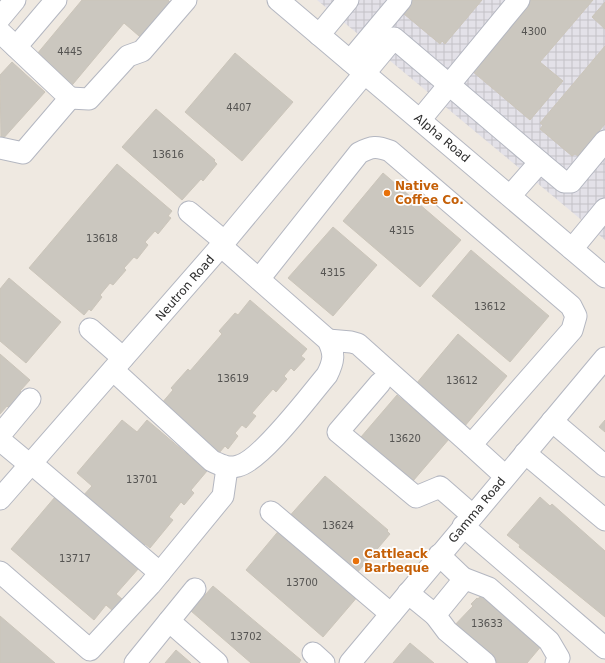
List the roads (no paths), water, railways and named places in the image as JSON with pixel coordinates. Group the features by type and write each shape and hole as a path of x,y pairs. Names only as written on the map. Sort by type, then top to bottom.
{"street":[{"path":"0,18 16,0"},
{"path":"16,47 56,0"},
{"path":"0,32 70,98 89,98 128,56 142,51 186,0"},
{"name":"Alpha Road","path":"278,0 605,277"},
{"path":"319,35 348,0"},
{"path":"357,67 401,0"},
{"path":"420,120 519,0"},
{"path":"357,67 394,38 564,182 571,182 605,141"},
{"name":"Neutron Road","path":"0,499 223,244 357,67"},
{"path":"0,148 23,154 70,98"},
{"path":"259,279 359,153 371,147 378,146 390,151 571,306 576,316 572,330 471,445"},
{"path":"510,196 540,162"},
{"path":"572,249 605,209"},
{"path":"90,329 118,364 212,461 227,468 250,462 263,450 327,375 334,361 333,350 328,340 259,279 189,212"},
{"path":"328,340 358,344 505,476"},
{"name":"Gamma Road","path":"350,663 524,453 605,358"},
{"path":"380,383 338,432 416,497 440,486 468,520 605,648"},
{"path":"30,399 1,434 31,464 160,572"},
{"path":"552,421 605,466"},
{"path":"524,453 605,520"},
{"path":"0,572 90,650 160,572 223,496 227,468"},
{"path":"271,512 391,614"},
{"path":"439,555 463,578 489,588 549,641 558,660"},
{"path":"435,615 462,582 463,578"},
{"path":"135,663 195,589"},
{"path":"408,594 435,615 447,631 485,663"},
{"path":"169,621 218,663"}],"place":[{"name":"Native Coffee Co.","path":"387,193"},
{"name":"Cattleack Barbeque","path":"356,561"}]}
